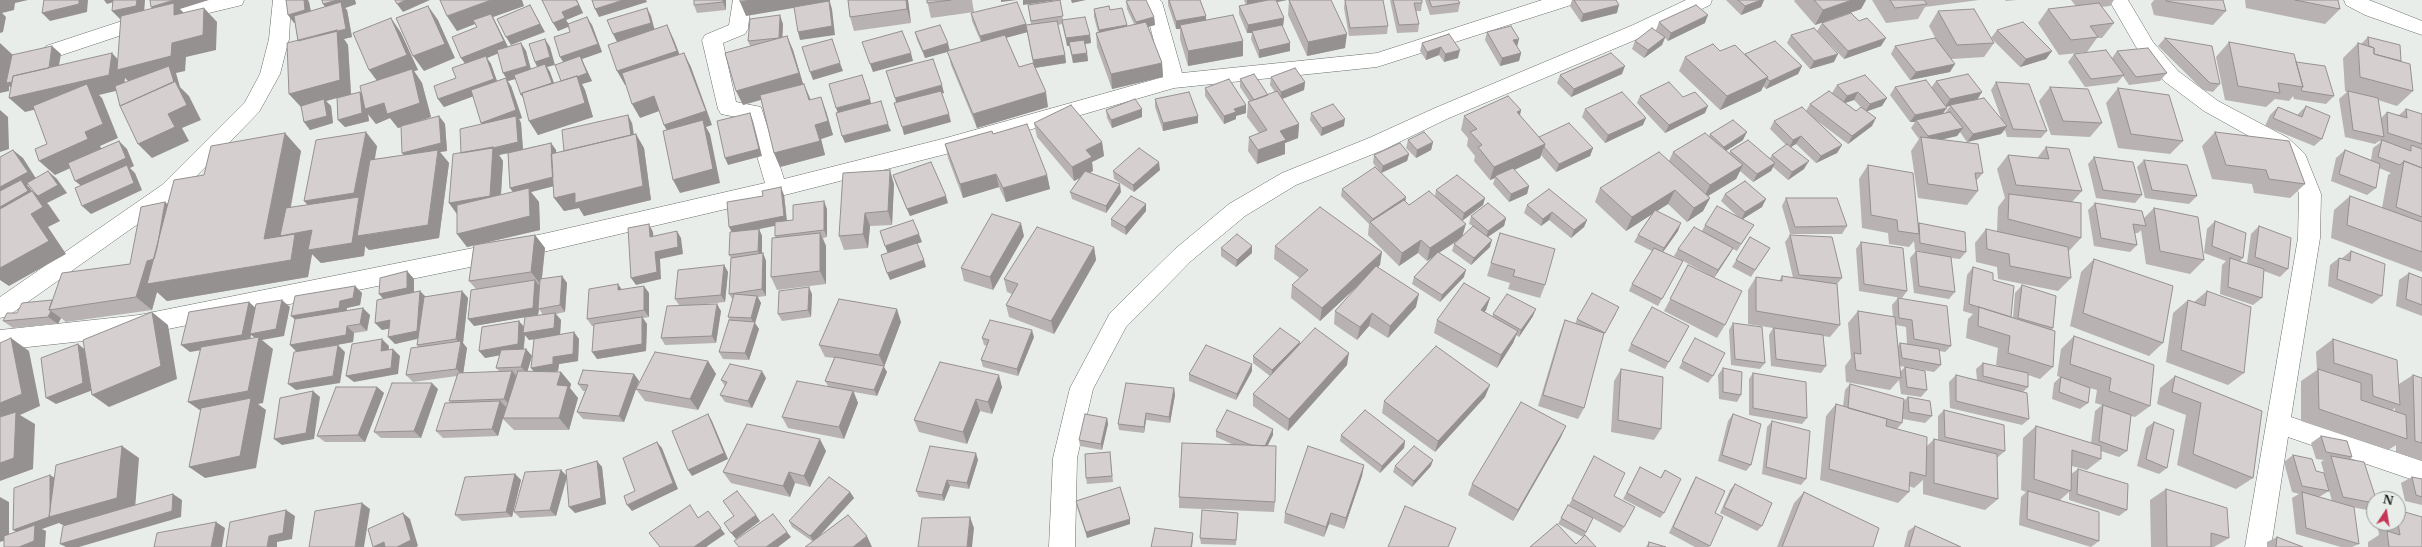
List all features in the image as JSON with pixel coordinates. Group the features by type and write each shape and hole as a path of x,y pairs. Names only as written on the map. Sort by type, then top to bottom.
{"street":[{"path":"52,51 132,25 235,0"},
{"path":"0,309 169,191 252,107 270,74 279,39 282,0"},
{"path":"742,0 738,29 712,40 728,109 754,112 777,189"},
{"path":"1148,0 1155,7 1174,81"},
{"path":"0,340 147,323 542,243 777,189 946,146 1174,81 1377,60 1525,5 1564,0"},
{"path":"1062,547 1065,458 1082,388 1118,320 1183,255 1237,210 1289,179 1376,144 1442,113 1633,33 1703,0"},
{"path":"2118,0 2146,47 2171,76 2211,106 2281,144 2298,160 2305,176 2310,194 2309,238 2258,547"},
{"path":"2353,0 2372,10 2422,28"},
{"path":"2279,423 2422,472"}],"building":[{"path":"44,0 79,0 79,4 42,13"},
{"path":"113,0 137,0 136,6 112,11"},
{"path":"150,0 174,0 151,7"},
{"path":"286,0 304,0 305,10 288,15"},
{"path":"322,0 337,0 323,4"},
{"path":"395,0 406,0 397,4"},
{"path":"440,0 491,0 447,16"},
{"path":"542,0 576,0 579,5 562,12 565,18 553,23"},
{"path":"592,0 623,0 595,9"},
{"path":"694,0 723,0 723,2 694,5"},
{"path":"848,0 906,0 907,9 850,17"},
{"path":"927,0 951,0 927,3"},
{"path":"1060,0 1063,16 1031,21 1028,5"},
{"path":"1146,0 1154,17 1136,22 1126,1"},
{"path":"1169,0 1200,0 1206,16 1176,21"},
{"path":"1268,0 1276,0 1284,18 1248,25 1239,6"},
{"path":"1289,0 1331,0 1347,34 1308,42"},
{"path":"1345,0 1383,0 1388,26 1350,28"},
{"path":"1393,0 1422,0 1422,3 1414,3 1419,24 1399,25"},
{"path":"1429,0 1458,0 1460,3 1432,7"},
{"path":"1574,0 1616,0 1619,5 1583,14"},
{"path":"1738,0 1761,0 1745,6"},
{"path":"1814,0 1852,0 1823,10"},
{"path":"1890,0 1924,0 1927,4 1895,8"},
{"path":"2223,0 2226,11 2166,1"},
{"path":"2295,0 2338,0 2340,9"},
{"path":"829,1 832,26 798,32 794,7"},
{"path":"341,2 346,29 298,41 294,16"},
{"path":"1017,2 1026,24 980,36 971,13"},
{"path":"174,3 174,15 204,8 203,35 172,43 171,56 117,70 121,16"},
{"path":"2099,3 2114,23 2090,26 2098,37 2071,40 2048,9"},
{"path":"530,5 540,24 506,37 497,19"},
{"path":"1696,5 1708,15 1671,33 1659,22"},
{"path":"428,6 445,44 413,56 396,18"},
{"path":"1109,6 1110,10 1122,8 1127,25 1099,30 1094,9"},
{"path":"647,8 651,23 613,34 607,20"},
{"path":"1974,9 1994,43 1957,45 1938,11"},
{"path":"1851,13 1859,21 1867,18 1886,38 1848,51 1822,23"},
{"path":"491,14 504,41 461,58 452,37 477,27 473,20"},
{"path":"780,15 779,38 748,41 750,19"},
{"path":"1233,15 1243,41 1188,51 1180,25"},
{"path":"587,17 598,44 560,57 554,37 570,32 568,24"},
{"path":"1085,17 1090,35 1066,38 1062,20"},
{"path":"391,18 407,55 369,70 353,33"},
{"path":"1057,21 1065,55 1033,60 1026,25"},
{"path":"1146,22 1162,63 1111,74 1096,33"},
{"path":"2023,22 2052,51 2026,59 1997,30"},
{"path":"667,25 677,51 617,71 608,45"},
{"path":"940,25 948,43 923,51 915,32"},
{"path":"1282,25 1290,43 1259,50 1252,31"},
{"path":"1511,26 1519,39 1513,40 1521,53 1502,58 1487,32"},
{"path":"1652,28 1665,37 1648,50 1635,41"},
{"path":"1814,28 1838,54 1814,61 1791,35"},
{"path":"337,30 340,80 289,94 287,43"},
{"path":"902,31 911,53 870,64 862,42"},
{"path":"1449,34 1460,50 1445,54 1441,47 1427,52 1422,43"},
{"path":"1005,35 1019,67 1033,63 1046,92 973,114 947,51"},
{"path":"787,36 799,73 736,91 725,53"},
{"path":"2368,37 2400,45 2401,61 2374,54 2374,48 2369,46"},
{"path":"1935,38 1955,64 1916,72 1895,46"},
{"path":"2165,38 2212,46 2220,84 2210,83"},
{"path":"545,39 550,57 535,62 529,44"},
{"path":"832,39 840,63 810,72 802,47"},
{"path":"1084,40 1087,53 1072,55 1069,42"},
{"path":"1775,41 1802,66 1770,81 1767,79 1768,77 1745,54"},
{"path":"2229,42 2294,54 2303,87 2278,83 2280,93 2238,86"},
{"path":"521,43 527,66 503,73 497,50"},
{"path":"2358,43 2374,48 2374,54 2410,64 2413,91 2360,77"},
{"path":"1713,44 1720,51 1735,45 1768,77 1727,96 1685,57"},
{"path":"52,46 49,68 13,76 12,82 6,83 12,55"},
{"path":"2148,48 2167,73 2136,77 2117,51"},
{"path":"2106,50 2124,75 2091,79 2074,54"},
{"path":"112,53 109,75 9,98 13,76"},
{"path":"684,53 706,111 664,125 654,96 632,104 622,73"},
{"path":"1611,53 1625,66 1574,89 1560,75"},
{"path":"486,56 494,79 438,99 434,86 456,78 452,68"},
{"path":"580,56 587,73 561,81 555,65"},
{"path":"933,59 942,85 895,98 886,71"},
{"path":"2296,62 2325,66 2334,96 2302,91 2301,89 2303,87"},
{"path":"545,64 552,83 522,93 521,95 514,75"},
{"path":"169,66 174,82 120,106 115,86"},
{"path":"1295,68 1305,82 1281,92 1271,77"},
{"path":"412,69 420,103 387,114 384,103 365,109 360,86"},
{"path":"1254,74 1268,95 1254,100 1240,79"},
{"path":"1968,74 1982,92 1950,99 1936,81"},
{"path":"862,75 870,99 836,108 829,84"},
{"path":"1865,75 1887,98 1870,104 1858,92 1847,96 1837,85"},
{"path":"577,76 585,103 529,121 522,93"},
{"path":"506,78 516,110 481,123 471,90"},
{"path":"1229,79 1246,105 1234,109 1236,112 1224,116 1205,88"},
{"path":"1926,80 1947,108 1915,115 1895,87"},
{"path":"175,81 187,105 168,114 175,127 138,144 120,106"},
{"path":"1669,82 1683,97 1695,92 1708,106 1669,125 1640,96"},
{"path":"1996,82 2029,84 2047,131 2013,129"},
{"path":"87,84 103,124 85,132 88,139 39,161 35,149 47,144 33,106"},
{"path":"804,84 809,100 821,97 828,121 815,125 820,141 774,153 760,95"},
{"path":"2050,87 2088,89 2102,123 2063,121"},
{"path":"2118,88 2169,95 2183,141 2131,134"},
{"path":"941,91 949,114 902,127 894,103"},
{"path":"1277,91 1299,124 1280,131 1286,140 1258,150 1249,137 1267,130 1248,102"},
{"path":"1829,91 1856,111 1861,107 1876,118 1852,136 1810,104"},
{"path":"2348,91 2378,98 2384,137 2353,130"},
{"path":"360,92 362,113 338,120 337,98"},
{"path":"1189,92 1198,116 1163,123 1155,99"},
{"path":"1622,92 1646,118 1608,135 1585,109"},
{"path":"1508,96 1521,110 1517,112 1545,144 1494,167 1478,147 1482,145 1470,132 1477,129 1464,116"},
{"path":"1984,98 2007,126 1973,134 1950,105"},
{"path":"324,99 327,116 304,122 301,106"},
{"path":"1135,99 1142,109 1111,120 1106,110"},
{"path":"881,101 888,124 842,136 836,113"},
{"path":"1333,104 1345,119 1322,128 1311,113"},
{"path":"1071,105 1102,142 1086,150 1092,157 1072,167 1034,123"},
{"path":"2306,106 2330,116 2322,139 2273,118 2278,107 2302,117"},
{"path":"1802,107 1842,145 1821,156 1801,136 1793,140 1774,121"},
{"path":"2406,109 2422,114 2422,144 2388,133 2387,112 2407,118"},
{"path":"1950,112 1963,128 1928,136 1916,120"},
{"path":"750,113 759,149 725,158 717,121"},
{"path":"628,115 631,135 564,151 562,130"},
{"path":"439,116 441,143 402,153 401,126"},
{"path":"516,116 518,142 461,153 460,129"},
{"path":"703,120 713,169 673,180 663,131"},
{"path":"1733,120 1747,132 1724,147 1710,134"},
{"path":"1569,123 1593,148 1559,164 1544,147 1545,144 1539,137"},
{"path":"1027,124 1047,175 1003,188 996,174 960,184 945,144 992,131 993,134"},
{"path":"366,132 354,193 304,201 316,140"},
{"path":"1424,132 1433,142 1417,150 1408,140"},
{"path":"2215,132 2289,141 2305,184 2269,179 2266,170 2226,165"},
{"path":"285,133 264,239 295,234 291,260 147,284 174,180 204,175 211,146"},
{"path":"1705,133 1743,165 1710,185 1673,152"},
{"path":"636,134 643,186 575,203 575,193 554,198 551,154"},
{"path":"1921,137 1978,144 1983,173 1975,173 1978,191 1928,184"},
{"path":"1748,140 1775,163 1757,174 1730,151"},
{"path":"2382,140 2411,151 2411,145 2422,149 2422,168 2404,161 2400,165 2378,157"},
{"path":"119,141 126,158 75,181 68,163"},
{"path":"551,143 553,177 510,188 508,153"},
{"path":"1400,143 1409,154 1383,166 1374,155"},
{"path":"1787,144 1809,161 1792,172 1772,155"},
{"path":"493,147 490,196 449,203 453,154"},
{"path":"2046,147 2069,149 2082,191 2016,185 2008,155 2049,159"},
{"path":"1139,148 1159,162 1133,185 1113,171"},
{"path":"13,150 28,172 0,187 0,157"},
{"path":"438,150 428,225 357,236 370,160"},
{"path":"2345,150 2380,164 2376,188 2339,174"},
{"path":"1659,152 1710,198 1694,208 1675,190 1632,217 1600,188"},
{"path":"2094,157 2133,162 2142,195 2103,190"},
{"path":"2144,160 2187,165 2197,196 2152,190"},
{"path":"2404,161 2422,168 2422,217 2396,207"},
{"path":"931,162 946,196 907,209 893,175"},
{"path":"127,165 134,183 82,206 75,188"},
{"path":"1868,165 1913,173 1919,234 1898,231 1897,220 1871,215"},
{"path":"1375,167 1406,197 1373,219 1342,189"},
{"path":"1513,168 1529,186 1511,194 1495,176"},
{"path":"890,170 888,211 865,213 863,234 839,236 843,173"},
{"path":"48,171 58,185 38,196 27,183"},
{"path":"1085,171 1120,184 1106,206 1070,192"},
{"path":"1457,175 1485,198 1464,213 1436,190"},
{"path":"21,180 28,191 0,207 0,191"},
{"path":"1745,181 1766,199 1745,212 1725,194"},
{"path":"781,187 784,216 729,227 727,202 763,196 762,191"},
{"path":"529,188 530,216 457,234 457,205"},
{"path":"1549,189 1587,220 1574,230 1552,212 1543,219 1527,205"},
{"path":"32,191 43,207 31,214 49,241 0,268 0,209"},
{"path":"1429,191 1466,224 1430,248 1421,240 1402,253 1370,222 1404,200 1409,205"},
{"path":"2009,194 2081,203 2081,238 2008,219"},
{"path":"1131,196 1146,204 1125,227 1111,219"},
{"path":"2350,196 2422,222 2422,252 2347,225"},
{"path":"359,197 352,243 308,250 312,230 280,236 286,208"},
{"path":"1786,198 1837,198 1847,226 1795,227"},
{"path":"824,201 824,230 775,236 775,222 793,220 793,205"},
{"path":"165,202 154,259 147,261 136,297 49,310 62,273 130,264 141,207"},
{"path":"1488,203 1506,218 1488,231 1471,216"},
{"path":"2095,203 2142,211 2146,226 2133,224 2137,245 2101,238"},
{"path":"1717,206 1754,225 1741,244 1705,225"},
{"path":"1320,207 1382,252 1322,308 1292,285 1308,270 1275,246"},
{"path":"2154,208 2198,217 2204,260 2160,251"},
{"path":"1655,210 1681,223 1664,248 1638,235"},
{"path":"992,214 1021,223 990,277 961,268"},
{"path":"913,220 919,234 885,246 880,231"},
{"path":"2215,221 2246,233 2243,258 2212,246"},
{"path":"1919,223 1965,232 1966,252 1920,243"},
{"path":"649,224 650,237 677,231 678,247 655,252 657,272 631,278 628,228"},
{"path":"1473,226 1492,240 1474,258 1454,244"},
{"path":"2259,226 2291,238 2288,269 2255,257"},
{"path":"1037,227 1094,247 1051,321 1006,305 1018,284 1004,279"},
{"path":"1694,227 1733,248 1718,270 1678,249"},
{"path":"759,229 758,251 729,255 730,232"},
{"path":"1986,229 2068,247 2071,278 2010,266 2009,254 1987,249"},
{"path":"820,233 820,271 771,277 772,238"},
{"path":"1500,233 1555,249 1545,285 1513,276 1515,270 1491,263"},
{"path":"1237,234 1252,246 1237,260 1221,248"},
{"path":"535,235 531,272 469,281 474,245"},
{"path":"1790,235 1832,237 1842,278 1799,275"},
{"path":"1750,237 1770,248 1755,270 1736,260"},
{"path":"1861,242 1903,248 1907,291 1864,284"},
{"path":"917,243 924,260 887,273 881,255"},
{"path":"1654,248 1683,261 1662,299 1632,284"},
{"path":"1916,251 1951,257 1955,292 1919,286"},
{"path":"2351,251 2385,264 2382,296 2337,279 2339,258 2350,261"},
{"path":"1438,252 1466,270 1442,295 1414,277"},
{"path":"763,253 762,289 729,294 731,258"},
{"path":"2230,258 2264,269 2262,298 2228,287"},
{"path":"2094,259 2173,286 2163,343 2083,313"},
{"path":"724,265 721,295 675,299 678,270"},
{"path":"1688,265 1742,291 1725,325 1670,299"},
{"path":"1376,266 1419,294 1390,326 1372,313 1360,327 1335,311"},
{"path":"1973,267 1993,273 1993,280 2014,286 2011,317 1969,304"},
{"path":"407,271 407,288 379,294 380,278"},
{"path":"2409,273 2422,278 2422,305 2406,299"},
{"path":"562,276 560,305 538,309 540,279"},
{"path":"1782,276 1837,284 1840,325 1756,311 1756,277 1782,281"},
{"path":"535,280 533,308 468,319 471,290"},
{"path":"1464,283 1490,298 1481,310 1518,331 1501,355 1437,320"},
{"path":"618,284 618,290 644,286 644,310 587,319 589,289"},
{"path":"2022,285 2056,296 2053,328 2018,318"},
{"path":"355,286 353,298 340,301 339,308 291,316 295,296"},
{"path":"809,287 808,310 778,314 779,291"},
{"path":"420,291 417,331 388,337 390,320 375,323 377,300"},
{"path":"462,291 456,339 417,345 424,297"},
{"path":"2207,291 2251,307 2244,373 2181,350 2188,300 2205,306"},
{"path":"1592,293 1619,307 1605,333 1577,319"},
{"path":"734,294 757,296 751,318 728,317"},
{"path":"1507,294 1536,309 1521,330 1493,314"},
{"path":"1898,298 1947,306 1951,346 1914,339 1912,320 1899,318"},
{"path":"839,299 897,309 879,355 819,345"},
{"path":"52,300 49,310 51,311 48,317 3,321 7,313 17,313 22,303"},
{"path":"282,300 276,329 250,334 256,304"},
{"path":"249,302 242,335 181,345 189,312"},
{"path":"717,304 712,336 661,338 667,306"},
{"path":"1652,307 1689,326 1669,362 1631,344"},
{"path":"1979,307 2055,331 2053,367 2008,353 2010,336 1978,326"},
{"path":"363,308 360,324 347,326 346,335 290,345 295,319"},
{"path":"1858,311 1895,317 1901,378 1856,370 1854,353 1861,354"},
{"path":"152,312 161,366 92,395 83,340"},
{"path":"555,313 554,328 523,333 525,317"},
{"path":"642,317 642,344 592,352 594,324"},
{"path":"729,320 755,322 745,353 719,352"},
{"path":"990,320 1032,330 1017,369 981,360 989,340 982,338"},
{"path":"1565,320 1604,333 1584,408 1543,395"},
{"path":"519,321 518,344 479,351 482,327"},
{"path":"1733,323 1762,327 1765,363 1735,359"},
{"path":"1280,328 1300,342 1272,370 1253,356"},
{"path":"1315,328 1349,353 1289,419 1253,394"},
{"path":"1774,328 1823,335 1826,366 1776,359"},
{"path":"574,332 573,354 553,357 553,364 531,368 534,339"},
{"path":"2074,336 2154,365 2150,406 2109,391 2111,378 2070,364"},
{"path":"259,337 248,391 188,402 201,347"},
{"path":"11,338 22,394 0,403 0,343"},
{"path":"1695,338 1725,353 1713,376 1682,361"},
{"path":"382,339 381,351 393,349 391,368 346,376 352,344"},
{"path":"2333,339 2397,360 2400,405 2373,396 2372,375 2334,363"},
{"path":"461,341 456,369 406,375 411,348"},
{"path":"1900,343 1939,349 1941,365 1902,358"},
{"path":"78,344 83,383 46,398 41,358"},
{"path":"338,345 333,376 288,384 294,352"},
{"path":"1206,345 1252,364 1237,394 1189,374"},
{"path":"1436,346 1490,385 1438,441 1384,401"},
{"path":"526,349 521,367 496,368 501,350"},
{"path":"655,352 708,361 690,399 636,389"},
{"path":"835,357 884,366 874,390 825,381"},
{"path":"940,362 999,375 988,402 976,399 963,432 914,420"},
{"path":"1983,363 2028,373 2028,387 1983,376"},
{"path":"730,364 762,371 748,401 720,395 727,382 721,380"},
{"path":"1905,367 1925,371 1927,390 1907,387"},
{"path":"1723,368 1742,372 1741,395 1723,392"},
{"path":"1621,369 1663,377 1661,429 1618,420"},
{"path":"2318,369 2361,383 2361,400 2406,415 2407,439 2319,409"},
{"path":"583,370 634,374 619,416 577,412 588,385 578,384"},
{"path":"512,371 504,399 449,401 458,373"},
{"path":"518,371 561,372 557,385 568,386 559,418 503,418"},
{"path":"1753,373 1806,382 1807,418 1753,408"},
{"path":"1956,375 2027,393 2029,419 1956,401"},
{"path":"2413,375 2422,378 2422,443 2415,441"},
{"path":"2175,376 2262,411 2253,478 2193,454 2201,403 2172,392"},
{"path":"2061,377 2090,388 2088,403 2059,392"},
{"path":"797,381 853,391 839,427 782,417"},
{"path":"392,383 432,383 414,431 374,432"},
{"path":"1126,383 1174,388 1169,417 1146,413 1144,427 1118,424"},
{"path":"1850,384 1904,399 1902,423 1848,408"},
{"path":"336,387 377,387 358,435 317,436"},
{"path":"313,391 306,433 274,439 280,398"},
{"path":"1908,397 1930,401 1932,416 1909,412"},
{"path":"251,398 240,456 189,467 201,408"},
{"path":"500,401 492,429 436,431 445,403"},
{"path":"1521,402 1566,426 1518,510 1472,484"},
{"path":"1836,404 1887,419 1886,426 1927,437 1926,476 1910,472 1909,492 1829,469"},
{"path":"2103,405 2131,415 2127,451 2099,441"},
{"path":"1227,410 1273,429 1265,446 1251,445 1216,431"},
{"path":"1365,410 1405,441 1382,466 1341,435"},
{"path":"1944,410 2004,425 2005,451 1945,437"},
{"path":"16,412 14,458 0,463 0,417"},
{"path":"708,414 724,453 688,470 672,431"},
{"path":"1085,414 1107,418 1101,444 1079,440"},
{"path":"1733,414 1761,424 1751,465 1722,455"},
{"path":"1772,421 1810,431 1806,479 1766,467"},
{"path":"2154,422 2174,430 2167,468 2146,459"},
{"path":"747,424 820,439 804,476 789,472 783,486 723,472"},
{"path":"2036,426 2101,446 2101,459 2072,450 2071,491 2034,479"},
{"path":"2321,436 2347,441 2352,457 2326,452"},
{"path":"1934,439 1997,454 1998,499 1934,483"},
{"path":"657,442 673,483 627,505 624,496 635,491 623,458"},
{"path":"1182,443 1276,446 1275,502 1179,497"},
{"path":"122,446 117,498 49,517 56,465"},
{"path":"930,446 976,453 967,483 947,480 942,495 916,491"},
{"path":"1308,446 1364,465 1346,518 1331,513 1326,527 1285,513"},
{"path":"1414,446 1433,460 1414,481 1395,466"},
{"path":"1110,452 1112,476 1086,478 1085,454"},
{"path":"2293,455 2312,459 2316,471 2324,473 2329,491 2302,486"},
{"path":"1594,456 1625,473 1614,496 1635,507 1624,527 1572,499"},
{"path":"2331,456 2364,462 2373,491 2366,491 2366,501 2343,497"},
{"path":"597,461 601,498 569,507 566,470"},
{"path":"1640,467 1661,478 1665,470 1681,479 1664,513 1627,493"},
{"path":"2078,469 2128,484 2127,510 2077,494"},
{"path":"561,470 550,510 514,512 525,472"},
{"path":"515,474 506,512 455,515 465,477"},
{"path":"50,475 49,517 13,530 14,488"},
{"path":"829,477 850,492 810,536 789,521"},
{"path":"1696,477 1725,491 1715,513 1723,517 1710,546 1673,527"},
{"path":"2412,477 2422,479 2422,497 2416,495"},
{"path":"1735,484 1772,503 1762,526 1724,507"},
{"path":"1120,487 1130,519 1086,532 1076,501"},
{"path":"2166,489 2227,508 2229,538 2211,533 2211,547 2167,547"},
{"path":"737,491 756,515 731,533 724,523 734,516 723,501"},
{"path":"2028,491 2099,512 2099,541 2027,519"},
{"path":"1804,492 1879,528 1873,547 1782,547"},
{"path":"2302,492 2354,507 2359,544 2306,528"},
{"path":"173,494 172,511 60,544 63,526"},
{"path":"362,503 355,547 309,547 315,511"},
{"path":"690,505 698,518 708,511 721,528 694,547 660,547 649,533"},
{"path":"1568,505 1593,518 1586,532 1561,518"},
{"path":"1405,506 1456,528 1448,547 1388,547"},
{"path":"286,510 283,533 269,536 267,547 226,547 230,522"},
{"path":"1202,510 1238,513 1236,540 1200,538"},
{"path":"2406,512 2422,517 2422,547 2389,547 2387,531 2400,535 2399,531 2406,531"},
{"path":"403,513 411,540 397,547 385,547 384,542 373,547 368,529"},
{"path":"773,514 787,532 766,547 739,547 734,541"},
{"path":"848,515 867,536 853,547 805,547"},
{"path":"970,517 967,547 918,547 922,518"},
{"path":"216,522 211,547 154,547 157,533"},
{"path":"1557,524 1576,544 1585,535 1596,547 1530,547"},
{"path":"35,525 34,541 19,547 4,547 4,536"},
{"path":"1915,526 1961,547 1909,547"},
{"path":"1155,528 1193,533 1191,547 1151,547"},
{"path":"2277,537 2303,547 2276,547"},
{"path":"1649,542 1666,547 1648,547"}]}
